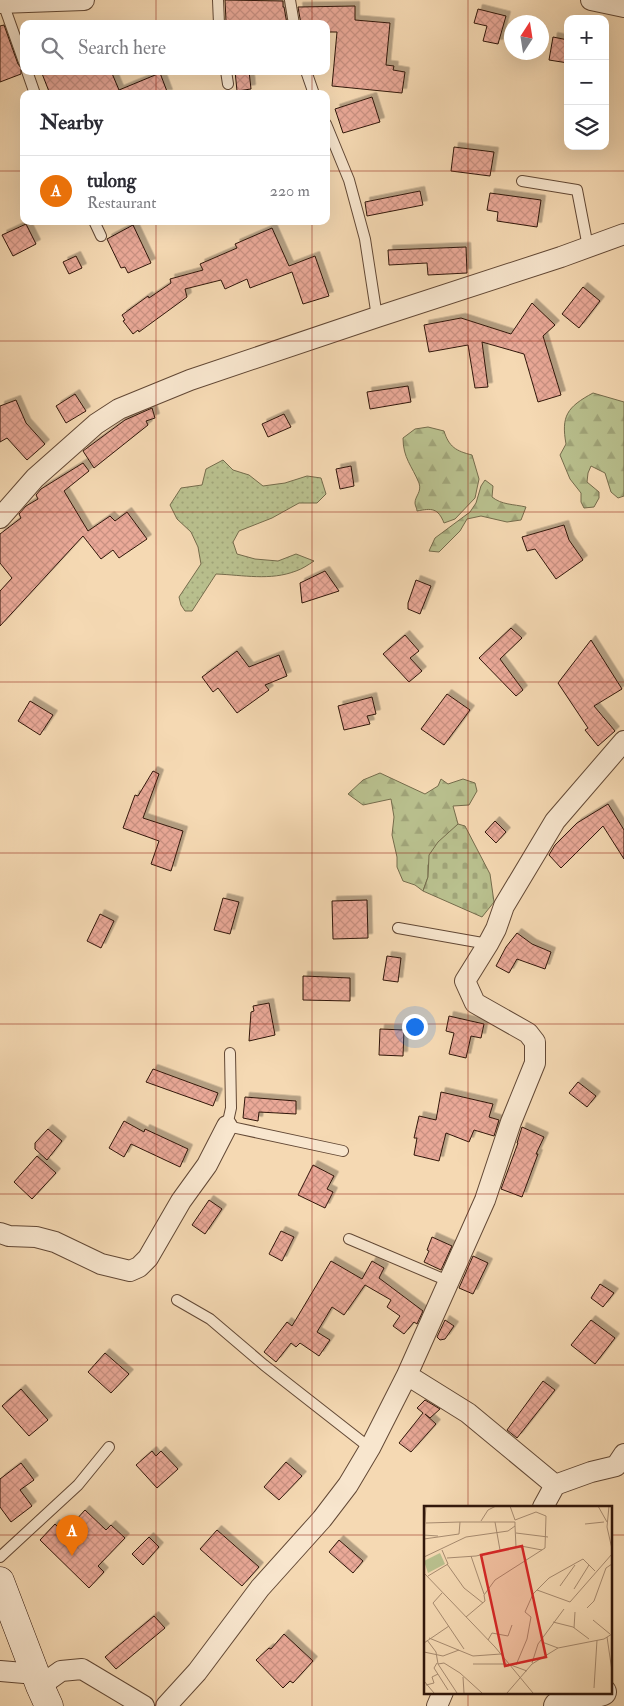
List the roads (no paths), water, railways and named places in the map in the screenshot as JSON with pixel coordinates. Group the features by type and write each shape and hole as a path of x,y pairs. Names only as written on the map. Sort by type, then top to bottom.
{"main road":[{"path":"0,1581 42,1689"}],"street":[{"path":"2,3 84,0"},
{"path":"591,0 624,7"},
{"path":"0,518 35,478 96,424 119,409 190,380 561,257 624,234"},
{"path":"166,1706 197,1672 260,1588 322,1519 348,1485 370,1448 407,1375 485,1200 511,1122 535,1063 535,1042 528,1034 475,1003 465,981 496,929 504,906 555,821 624,741"},
{"path":"0,1233 9,1236 36,1237 55,1242 101,1264 120,1269 130,1271 139,1267 148,1258 181,1201 207,1165 227,1126"},
{"path":"407,1375 468,1412 555,1485"},
{"path":"544,1506 555,1485 621,1462"},
{"path":"0,1671 42,1689 61,1671 82,1669 144,1706"},
{"path":"437,1706 442,1694"},
{"path":"557,1706 596,1694"}],"lane":[{"path":"218,0 219,20"},
{"path":"290,0 293,20"},
{"path":"2,3 20,51"},
{"path":"28,75 34,90"},
{"path":"227,75 228,84"},
{"path":"307,75 313,90"},
{"path":"330,134 349,180 365,239 377,317"},
{"path":"522,181 577,190 588,247"},
{"path":"96,225 101,236"},
{"path":"398,928 488,944"},
{"path":"230,1053 231,1108 227,1126 342,1151"},
{"path":"349,1238 448,1281"},
{"path":"177,1300 210,1319 264,1365 370,1448"},
{"path":"0,1557 78,1485 109,1447"}],"place":[{"name":"tulong","path":"72,1556"}]}
